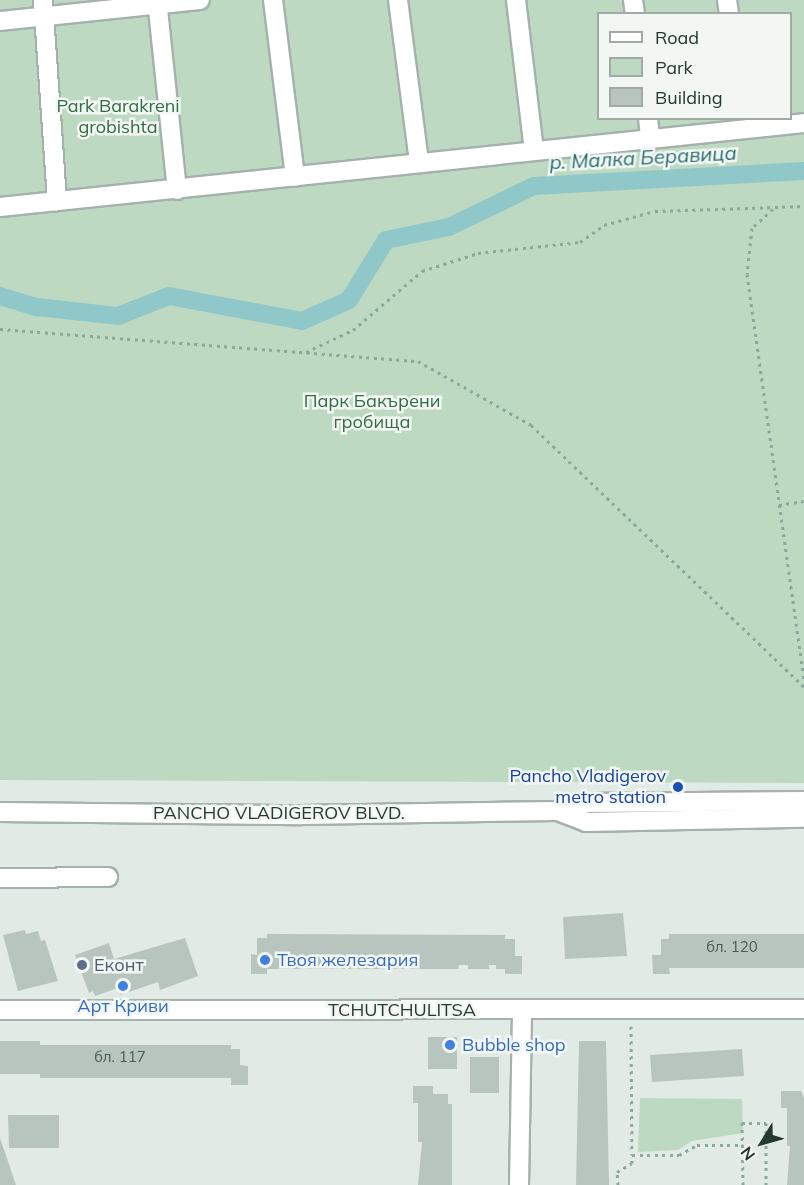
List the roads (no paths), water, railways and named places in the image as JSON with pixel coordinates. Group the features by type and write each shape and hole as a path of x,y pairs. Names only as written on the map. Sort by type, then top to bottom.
{"street":[{"path":"0,21 44,8 200,0"},
{"path":"273,0 295,177"},
{"path":"398,0 419,162"},
{"path":"516,0 534,150"},
{"path":"157,2 177,190"},
{"path":"44,8 57,202"},
{"path":"648,120 650,137"},
{"path":"0,207 295,177 650,137 741,124 804,123"},
{"name":"PANCHO VLADIGEROV BLVD.","path":"0,812 301,815 558,811 581,803 804,801"},
{"name":"PANCHO VLADIGEROV BLVD.","path":"558,811 586,822 804,818"},
{"path":"0,878 108,878"},
{"name":"TCHUTCHULITSA","path":"0,1010 804,1009"},
{"path":"519,1185 522,1010"}],"waterway":[{"name":"р. Малка Беравица","path":"0,296 37,307 118,316 169,296 302,321 349,300 386,240 449,227 534,186 804,171"}],"place":[{"name":"Pancho Vladigerov metro station","path":"678,787"},
{"name":"Твоя железария","path":"265,960"},
{"name":"Еконт","path":"82,965"},
{"name":"Арт Криви","path":"123,986"},
{"name":"Bubble shop","path":"450,1045"}],"park label":[{"name":"Park Barakreni grobishta","path":"118,117"},
{"name":"Парк Бакърени гробища","path":"372,412"}]}
